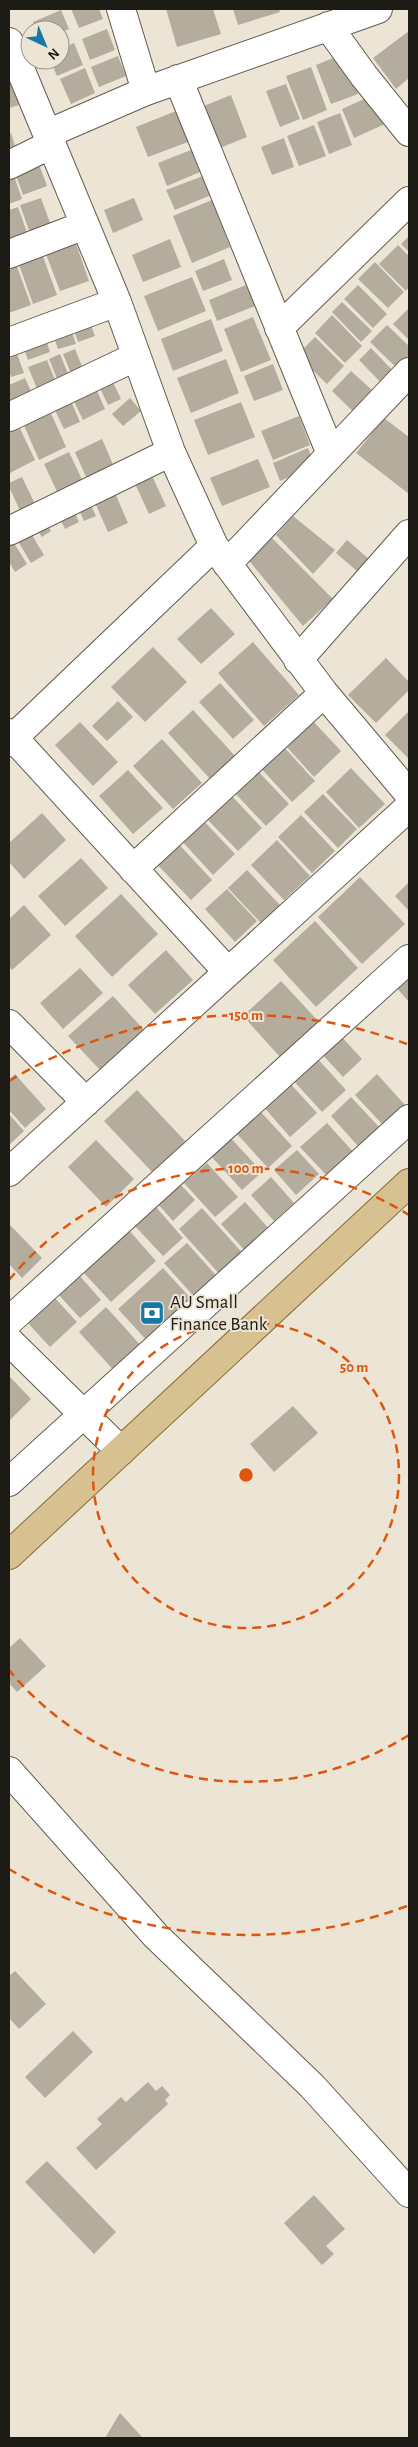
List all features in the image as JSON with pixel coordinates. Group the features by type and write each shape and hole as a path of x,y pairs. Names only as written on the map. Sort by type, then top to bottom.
{"main road":[{"path":"9,1555 409,1183"},
{"path":"9,1571 409,1202"}],"street":[{"path":"121,9 146,91"},
{"path":"9,165 49,139 146,91 378,9"},
{"path":"328,26 364,76 409,132"},
{"path":"11,53 117,302 135,357 171,452 221,555 324,694 409,794"},
{"path":"178,79 331,454"},
{"path":"279,328 409,201"},
{"path":"9,254 85,224"},
{"path":"9,342 117,302"},
{"path":"9,417 135,357"},
{"path":"228,972 10,737 221,555 331,454 409,372"},
{"path":"9,531 171,452"},
{"path":"298,660 409,534"},
{"path":"134,869 324,694"},
{"path":"9,1172 409,807"},
{"path":"9,1321 409,960"},
{"path":"9,1024 86,1102"},
{"path":"9,1482 409,1119"},
{"path":"9,1341 85,1413 121,1451"},
{"path":"9,1771 156,1936 312,2086 409,2193"}],"building":[{"path":"71,9 99,9 103,19 79,28"},
{"path":"166,9 213,9 221,34 177,47"},
{"path":"233,9 279,9 280,12 238,25"},
{"path":"61,10 65,20 38,20"},
{"path":"107,29 115,50 90,60 82,39"},
{"path":"409,31 409,78 396,89 373,58"},
{"path":"74,43 83,65 57,76 54,70 70,70 70,45"},
{"path":"343,54 358,94 331,104 316,65"},
{"path":"118,56 126,76 99,87 91,67"},
{"path":"311,67 327,110 303,120 286,76"},
{"path":"85,68 95,93 71,104 60,79"},
{"path":"9,76 19,105 9,108"},
{"path":"286,84 300,119 280,127 266,91"},
{"path":"231,95 247,137 215,150 199,108"},
{"path":"373,95 385,124 354,138 342,109"},
{"path":"176,111 188,142 148,157 136,127"},
{"path":"340,113 352,145 329,154 317,122"},
{"path":"314,125 326,156 299,166 287,136"},
{"path":"11,133 17,152 9,154 9,134"},
{"path":"284,138 294,167 272,175 261,147"},
{"path":"191,150 200,172 167,186 158,163"},
{"path":"37,159 47,186 23,195 13,167"},
{"path":"13,173 22,199 9,204 9,174"},
{"path":"203,176 211,195 175,210 166,190"},
{"path":"41,198 53,231 32,239 20,205"},
{"path":"134,198 143,220 113,233 104,210"},
{"path":"212,200 230,247 192,263 173,216"},
{"path":"18,207 30,241 9,240 9,210"},
{"path":"409,236 409,252 401,244"},
{"path":"74,238 89,281 60,291 44,249"},
{"path":"170,239 181,267 143,282 132,255"},
{"path":"398,245 409,256 409,287 406,291 379,264"},
{"path":"41,251 57,295 33,304 17,259"},
{"path":"224,259 232,280 203,291 195,271"},
{"path":"15,261 31,305 9,313 9,264"},
{"path":"375,262 404,292 388,308 358,279"},
{"path":"192,277 206,311 158,331 144,296"},
{"path":"246,285 255,306 217,321 209,300"},
{"path":"358,285 387,314 373,328 344,299"},
{"path":"342,302 372,331 361,342 332,312"},
{"path":"409,308 409,340 393,324"},
{"path":"332,315 362,346 345,363 315,333"},
{"path":"253,317 271,360 241,372 224,329"},
{"path":"88,318 95,336 78,342 72,324"},
{"path":"211,319 223,351 173,371 161,339"},
{"path":"387,325 409,346 409,366 402,373 370,342"},
{"path":"70,327 76,344 58,349 52,333"},
{"path":"44,333 50,352 28,360 21,341"},
{"path":"315,337 344,366 327,384 297,355"},
{"path":"371,348 399,377 387,389 359,360"},
{"path":"75,349 84,371 72,376 63,354"},
{"path":"16,351 24,373 11,377 9,353"},
{"path":"60,354 69,376 58,381 49,359"},
{"path":"226,359 239,393 191,413 177,378"},
{"path":"47,360 57,385 39,393 28,367"},
{"path":"273,364 283,390 254,401 244,376"},
{"path":"351,371 382,399 362,420 332,391"},
{"path":"110,376 121,399 108,405 97,382"},
{"path":"25,378 33,396 12,405 9,397 9,385"},
{"path":"94,384 105,409 83,420 71,395"},
{"path":"67,392 80,422 64,429 50,400"},
{"path":"130,398 141,411 123,426 112,414"},
{"path":"46,402 66,447 39,460 19,414"},
{"path":"241,402 255,437 208,455 194,420"},
{"path":"299,416 310,445 273,460 261,431"},
{"path":"15,418 35,460 10,473 9,420"},
{"path":"384,418 409,437 409,494 356,453"},
{"path":"102,439 118,476 91,488 75,452"},
{"path":"308,448 315,466 280,481 273,463"},
{"path":"69,452 87,490 62,502 44,464"},
{"path":"258,459 270,487 222,506 210,478"},
{"path":"148,467 166,506 149,514 131,475"},
{"path":"22,477 39,512 24,519 9,487 9,483"},
{"path":"112,486 128,523 108,532 92,496"},
{"path":"87,497 96,516 84,521 76,502"},
{"path":"70,503 79,522 65,529 56,511"},
{"path":"41,516 51,531 42,537 32,522"},
{"path":"293,516 335,550 313,574 276,535"},
{"path":"26,525 44,555 31,563 13,533"},
{"path":"9,535 27,564 15,572 9,562"},
{"path":"270,536 333,599 303,626 246,557"},
{"path":"347,540 369,559 358,572 336,553"},
{"path":"211,608 235,634 201,664 177,639"},
{"path":"253,642 299,695 264,726 218,673"},
{"path":"153,647 187,682 145,722 111,687"},
{"path":"386,658 409,682 409,690 376,723 348,695"},
{"path":"220,683 254,720 233,739 199,702"},
{"path":"118,701 133,717 107,741 92,726"},
{"path":"193,710 236,757 211,780 168,733"},
{"path":"409,711 409,759 385,735"},
{"path":"312,720 341,751 314,777 285,745"},
{"path":"80,722 118,762 93,786 55,745"},
{"path":"162,739 202,783 173,809 133,766"},
{"path":"282,745 315,781 292,802 259,766"},
{"path":"351,768 385,804 359,828 326,792"},
{"path":"256,769 289,804 266,826 233,791"},
{"path":"128,770 163,808 133,834 99,796"},
{"path":"230,794 262,828 238,851 205,817"},
{"path":"323,794 357,829 338,848 304,812"},
{"path":"42,813 66,840 24,879 9,862 9,843"},
{"path":"301,815 335,851 312,873 278,837"},
{"path":"201,818 235,854 213,875 179,838"},
{"path":"175,840 212,880 191,900 153,860"},
{"path":"277,840 310,876 284,900 251,865"},
{"path":"81,858 108,888 65,926 38,896"},
{"path":"247,870 280,905 261,923 228,888"},
{"path":"360,877 405,924 362,964 318,917"},
{"path":"409,882 409,911 395,896"},
{"path":"227,889 257,921 235,942 205,909"},
{"path":"121,894 158,934 112,977 75,936"},
{"path":"24,905 51,935 12,970 9,966 9,919"},
{"path":"315,921 358,968 316,1007 273,960"},
{"path":"166,950 193,980 155,1014 128,985"},
{"path":"80,968 103,993 63,1029 40,1003"},
{"path":"409,971 409,1002 394,985"},
{"path":"281,981 320,1023 281,1058 243,1016"},
{"path":"113,996 144,1030 100,1070 68,1036"},
{"path":"339,1034 362,1059 343,1077 320,1052"},
{"path":"316,1057 346,1090 322,1112 292,1079"},
{"path":"15,1074 46,1109 25,1128 9,1110 9,1080"},
{"path":"377,1074 405,1105 383,1125 355,1095"},
{"path":"288,1081 317,1113 290,1137 262,1105"},
{"path":"137,1090 187,1143 154,1174 104,1121"},
{"path":"351,1097 379,1127 358,1146 331,1116"},
{"path":"261,1112 292,1146 268,1168 237,1134"},
{"path":"9,1114 24,1131 9,1145"},
{"path":"327,1123 356,1155 330,1179 300,1147"},
{"path":"229,1136 262,1172 242,1190 209,1154"},
{"path":"96,1140 134,1179 106,1207 68,1167"},
{"path":"297,1150 319,1174 296,1195 274,1170"},
{"path":"207,1163 238,1197 215,1217 184,1183"},
{"path":"271,1177 294,1203 274,1221 251,1195"},
{"path":"179,1183 195,1200 173,1221 157,1203"},
{"path":"245,1202 271,1231 247,1253 221,1224"},
{"path":"155,1206 183,1238 163,1256 134,1225"},
{"path":"202,1208 246,1257 223,1278 179,1229"},
{"path":"9,1224 42,1258 22,1278 9,1264"},
{"path":"128,1229 156,1261 111,1302 82,1271"},
{"path":"187,1243 221,1281 198,1301 164,1263"},
{"path":"163,1268 195,1303 150,1344 118,1309"},
{"path":"78,1274 101,1300 80,1318 57,1293"},
{"path":"53,1296 77,1322 50,1347 26,1321"},
{"path":"106,1307 145,1350 118,1375 79,1332"},
{"path":"9,1376 31,1399 9,1421"},
{"path":"293,1406 318,1433 274,1472 250,1444"},
{"path":"20,1638 46,1666 17,1692 9,1683 9,1648"},
{"path":"15,1971 46,2004 19,2029 9,2018 9,1976"},
{"path":"73,2031 93,2052 45,2098 25,2077"},
{"path":"148,2082 156,2091 162,2086 170,2095 165,2100 168,2104 96,2170 76,2148 102,2124 97,2119 121,2097 126,2102"},
{"path":"47,2161 116,2232 94,2254 25,2182"},
{"path":"314,2195 345,2229 326,2246 334,2254 322,2265 284,2223"},
{"path":"120,2413 143,2438 105,2438"}],"place":[{"name":"AU Small Finance Bank","path":"152,1313"}]}
